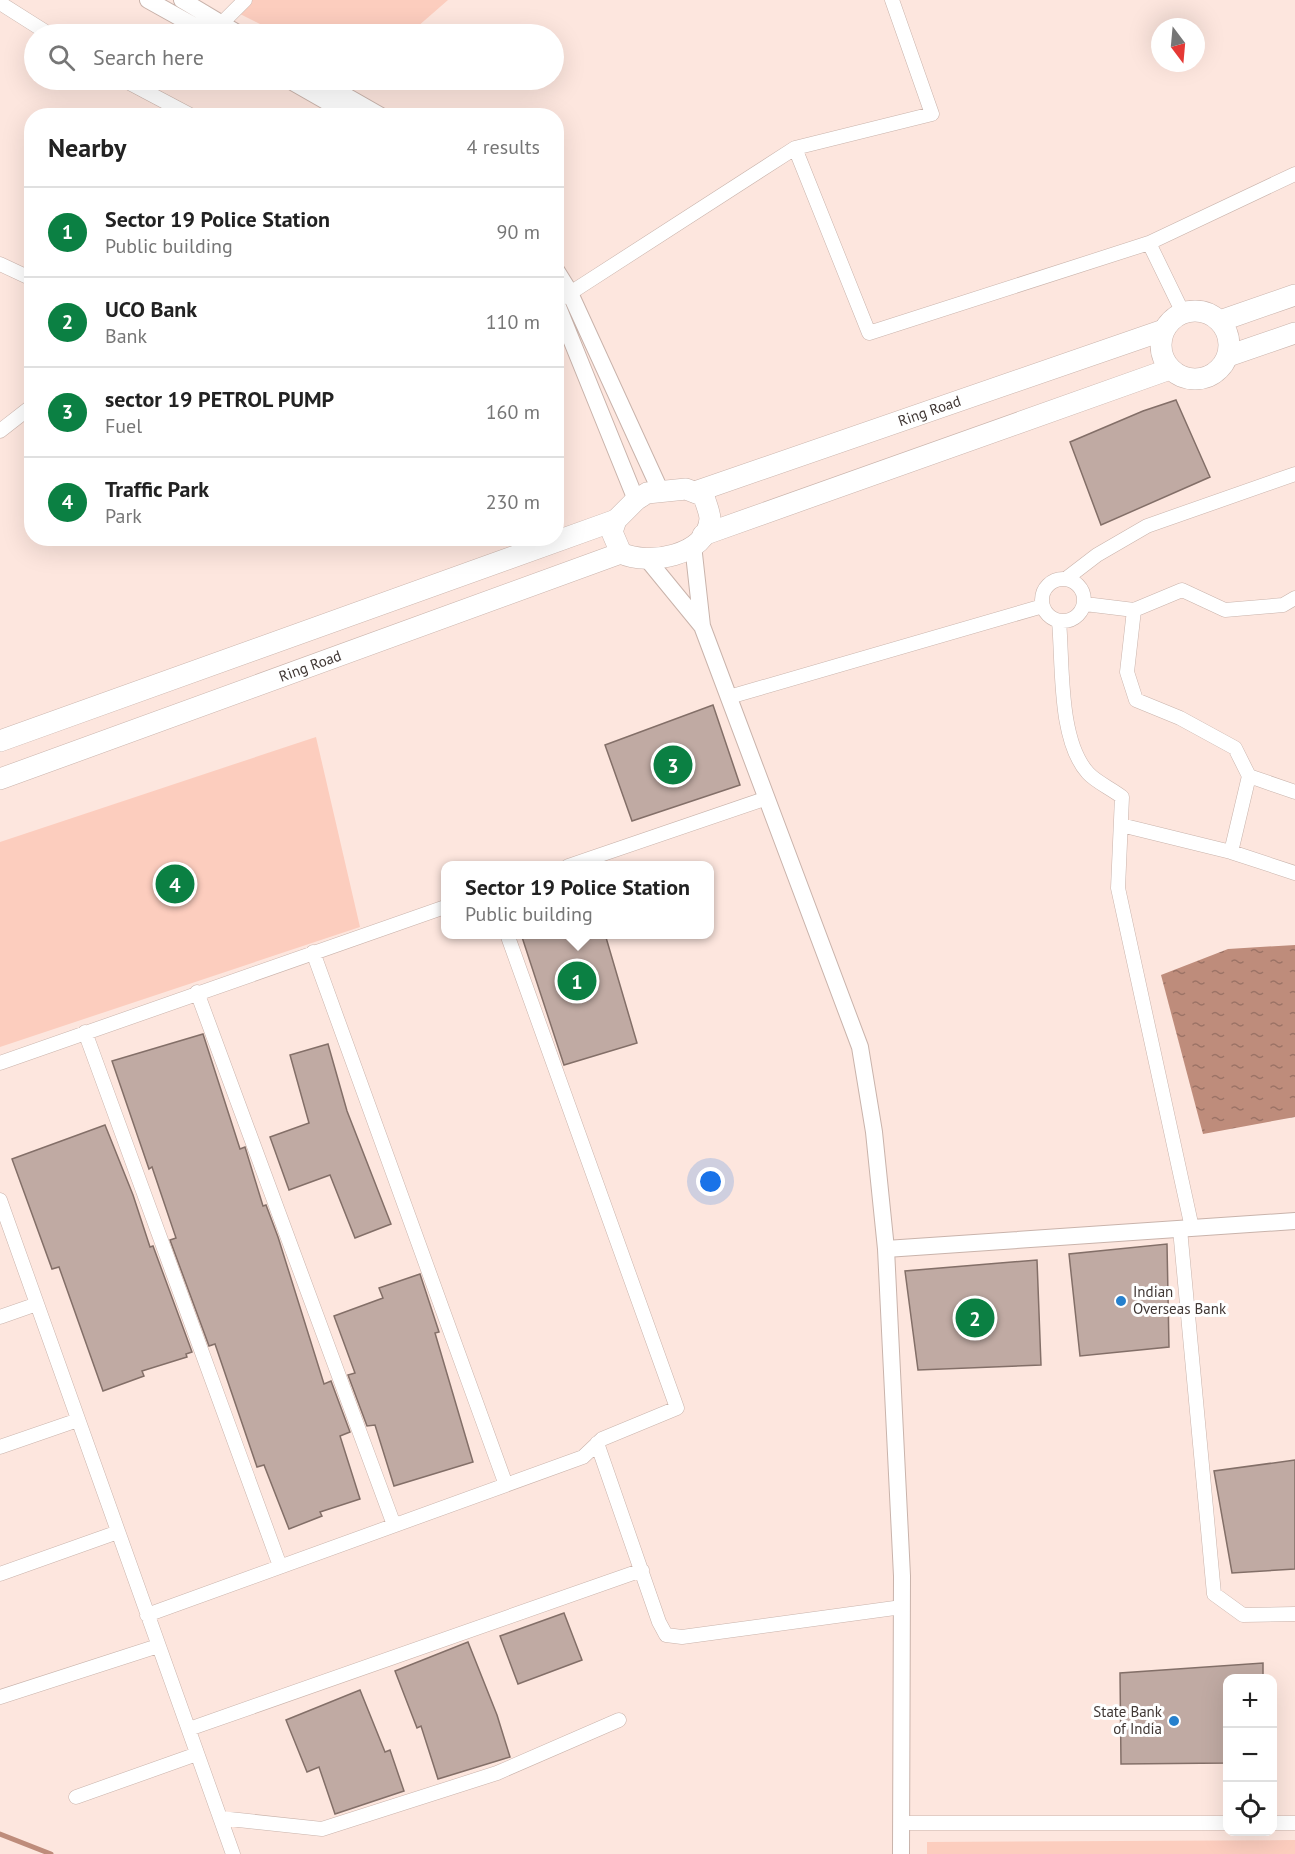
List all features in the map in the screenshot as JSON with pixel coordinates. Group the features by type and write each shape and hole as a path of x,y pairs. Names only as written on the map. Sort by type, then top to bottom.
{"main road":[{"path":"1221,321 1295,295"},
{"path":"1196,311 1213,315 1221,321 1227,331 1230,346 1228,356 1219,370 1210,376 1189,378 1170,369 1163,357 1161,344 1164,330 1172,320 1183,313 1196,311"},
{"name":"Ring Road","path":"695,492 1164,330"},
{"path":"1228,356 1295,333"},
{"path":"616,520 612,532 621,553 635,560 674,556 698,540 1170,369"},
{"path":"564,539 616,520 636,500 647,493 686,489 704,496 710,519 698,540"},
{"path":"0,741 544,546"},
{"name":"Ring Road","path":"0,779 621,553"}],"street":[{"path":"148,0 203,24"},
{"path":"182,0 209,24"},
{"path":"220,24 245,0"},
{"path":"564,297 795,148 932,114 892,0"},
{"path":"0,3 33,24"},
{"path":"143,90 177,108"},
{"path":"306,90 338,108"},
{"path":"336,90 367,108"},
{"path":"795,148 869,333 1149,243 1295,174"},
{"path":"1149,243 1183,313"},
{"path":"0,264 24,275"},
{"path":"564,308 660,490"},
{"path":"564,311 636,500"},
{"path":"0,431 24,412"},
{"path":"1067,578 1082,587 1085,604 1076,618 1059,621 1051,618 1043,606 1042,596 1046,586 1058,579 1067,578 1097,555 1147,526 1295,474"},
{"path":"698,540 702,626 860,1047 874,1132 886,1249 902,1607 901,1854"},
{"path":"647,559 702,626"},
{"path":"1085,604 1134,610 1182,590 1225,610 1282,605 1295,598"},
{"path":"729,697 1043,606"},
{"path":"1134,610 1127,672 1136,700 1180,718 1235,748 1249,776 1231,852"},
{"path":"1059,621 1071,747 1088,774 1122,797 1118,888 1186,1229 1214,1594 1243,1615 1295,1614"},
{"path":"1249,776 1295,792"},
{"path":"583,861 767,798"},
{"path":"1121,825 1231,852 1295,873"},
{"path":"0,1063 313,951 441,908"},
{"path":"147,1615 583,1458 602,1438 677,1408 509,939"},
{"path":"313,951 506,1485"},
{"path":"197,992 394,1526"},
{"path":"85,1032 280,1566"},
{"path":"0,1200 232,1851"},
{"path":"886,1249 1295,1221"},
{"path":"0,1317 36,1304"},
{"path":"0,1447 78,1420"},
{"path":"597,1443 659,1622 666,1635 674,1636 902,1607"},
{"path":"0,1574 118,1532"},
{"path":"189,1729 642,1570"},
{"path":"0,1697 158,1646"},
{"path":"220,1818 322,1829 497,1773 620,1720"},
{"path":"76,1797 197,1754"},
{"path":"901,1823 1223,1823"},
{"path":"1277,1823 1295,1823"}],"shaded area":[{"path":"247,0 448,0 420,24 260,24 234,11"},
{"path":"316,737 360,927 0,1047 0,842"},
{"path":"1295,1840 1295,1854 927,1854 927,1842"}],"water":[{"path":"1295,945 1295,1117 1203,1134 1161,975 1228,949"}],"building":[{"path":"1176,400 1210,477 1101,525 1070,442 1143,411"},
{"path":"713,705 740,785 632,821 605,745"},
{"path":"523,939 606,939 637,1043 564,1065"},
{"path":"203,1034 240,1149 245,1147 263,1206 266,1205 278,1237 324,1384 331,1381 350,1432 340,1436 360,1499 320,1512 322,1516 289,1529 264,1465 257,1467 215,1344 209,1346 170,1240 176,1238 152,1167 149,1169 112,1061"},
{"path":"328,1044 347,1111 391,1224 355,1238 330,1175 289,1190 270,1137 309,1123 290,1055"},
{"path":"105,1125 192,1352 186,1354 187,1357 142,1371 144,1376 103,1391 59,1267 52,1269 12,1159"},
{"name":"Indian Overseas Bank","path":"1167,1244 1169,1347 1080,1356 1069,1254"},
{"path":"1037,1260 1041,1365 918,1370 905,1271"},
{"path":"420,1274 439,1332 435,1333 473,1462 394,1486 375,1425 367,1426 348,1375 355,1373 334,1316 383,1298 379,1288"},
{"path":"1295,1460 1295,1569 1232,1573 1214,1471"},
{"path":"564,1613 582,1660 518,1684 500,1636"},
{"path":"468,1642 497,1715 510,1757 438,1779 421,1726 417,1728 395,1671"},
{"name":"State Bank of India","path":"1263,1663 1263,1674 1223,1674 1223,1763 1121,1764 1120,1673"},
{"path":"360,1690 385,1752 390,1750 404,1791 335,1814 319,1767 307,1772 286,1720"}],"waterway":[{"path":"0,1834 51,1854"}],"place":[{"name":"sector 19 PETROL PUMP","path":"673,765"},
{"name":"Traffic Park","path":"175,884"},
{"name":"Sector 19 Police Station","path":"577,981"},
{"name":"Indian Overseas Bank","path":"1121,1301"},
{"name":"UCO Bank","path":"975,1318"},
{"name":"State Bank of India","path":"1174,1721"}]}
